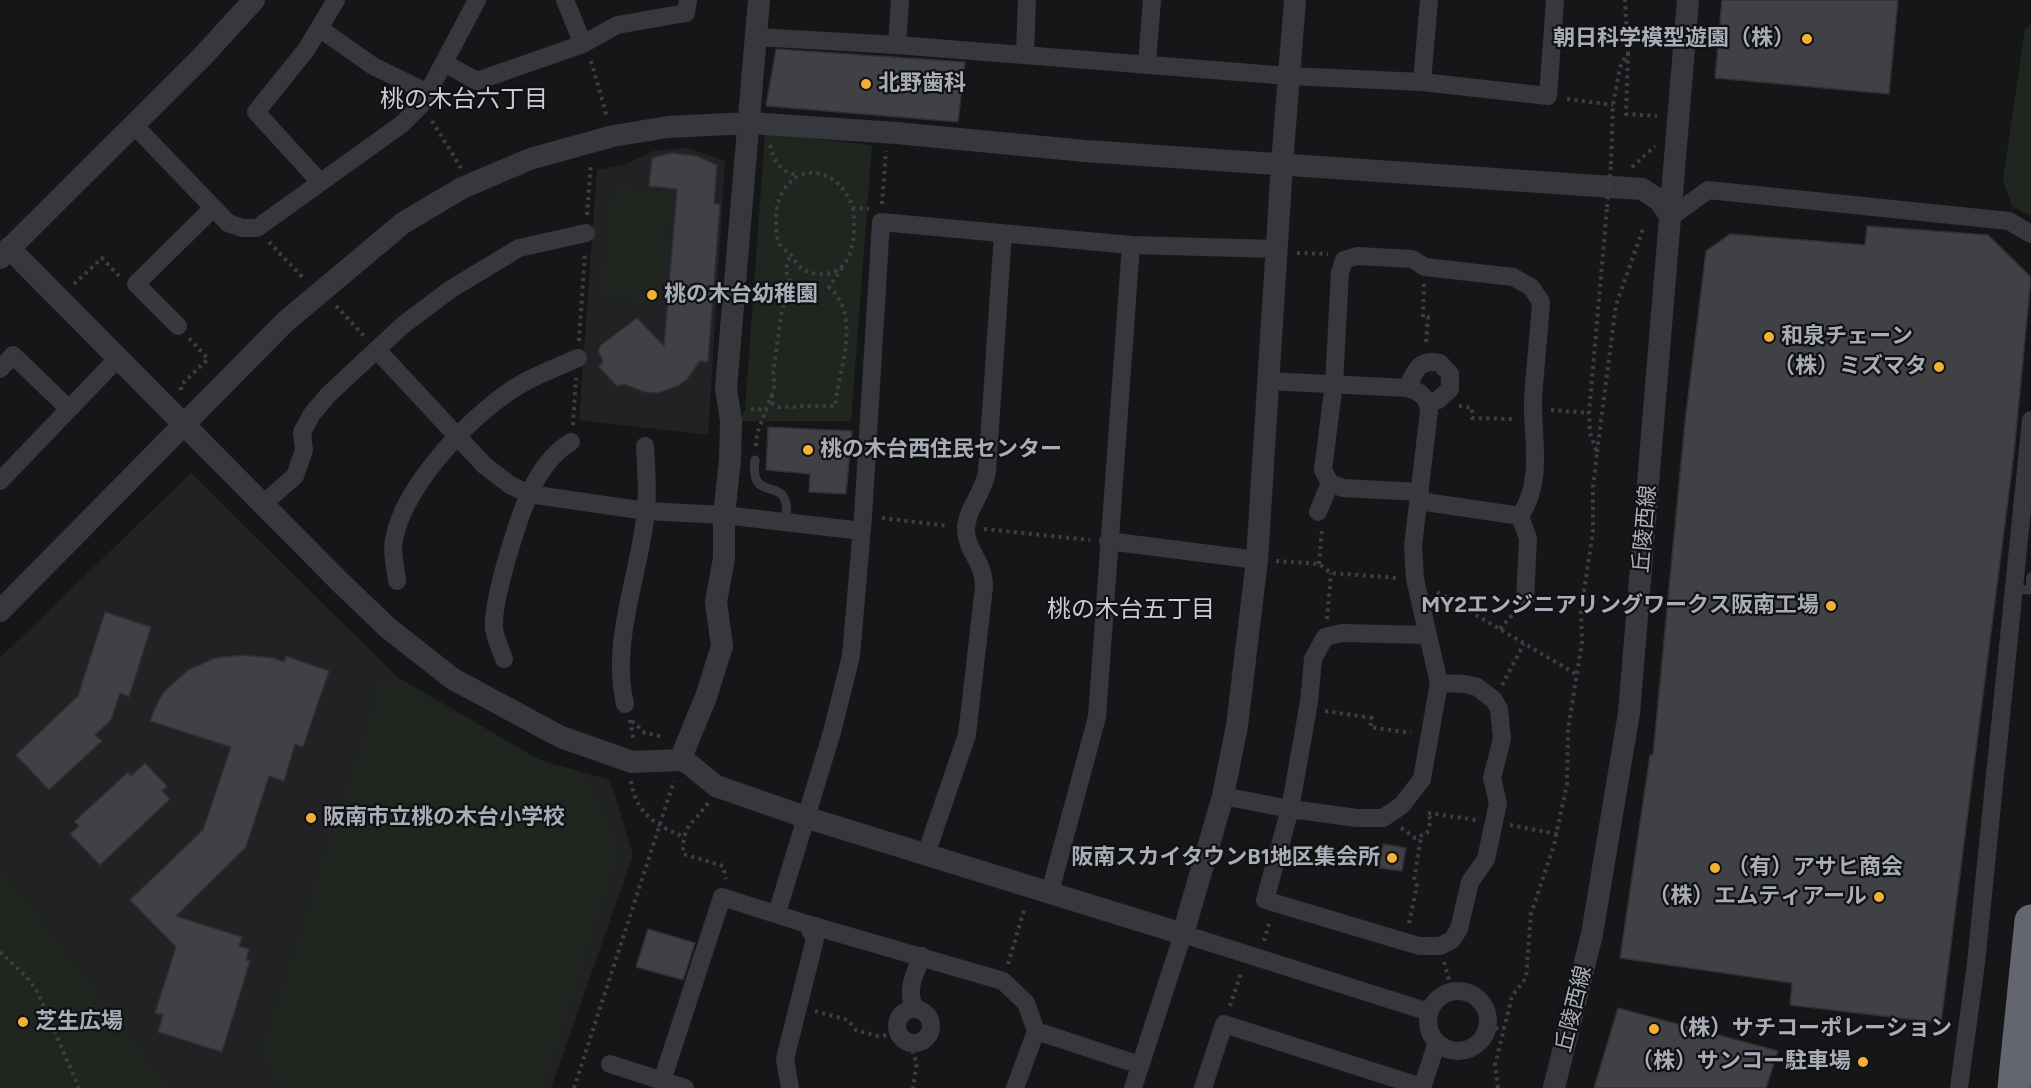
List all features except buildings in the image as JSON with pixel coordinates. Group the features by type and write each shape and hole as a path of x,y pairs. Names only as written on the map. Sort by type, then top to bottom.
{"highway":[{"path":"2014,1088 2031,921"},
{"path":"2028,1088 2031,1029"}],"street":[{"path":"254,0 134,125 5,253 118,358 388,628 453,679 561,737 623,759 641,762 680,760 689,764 716,786 807,818 1430,1012"},
{"path":"320,182 256,112 306,50 336,0"},
{"path":"134,125 228,224 242,228 257,228 402,124 422,104 477,0"},
{"path":"566,0 582,44"},
{"path":"444,63 477,81 582,44 617,25 686,13 688,0"},
{"path":"680,760 706,697 722,646 716,602 724,558 724,515 731,421 726,388 759,0"},
{"path":"897,45 900,0"},
{"path":"1025,54 1028,0"},
{"path":"1146,63 1152,0"},
{"path":"1133,1088 1183,934 1223,796 1237,726 1257,560 1276,249 1295,0"},
{"path":"1422,82 1429,0"},
{"path":"756,37 1025,54 1289,76 1422,82 1548,96 1555,0"},
{"name":"丘陵西線","path":"1554,1088 1592,934 1629,713 1688,0"},
{"path":"319,28 373,66 428,93"},
{"path":"0,611 285,322 403,223 462,188 530,159 592,141 668,127 750,123 1641,189 1659,200 1671,217 1708,190 2008,221 2031,234"},
{"path":"178,326 136,284 212,209"},
{"path":"777,913 807,818 851,656 862,531 881,215 1004,233 1131,245 1276,249"},
{"path":"263,504 295,476 304,450 302,432 312,414 328,395 403,325 451,289 519,248 586,233"},
{"path":"926,854 967,735 984,571 967,542 966,528 969,516 986,484 1004,233"},
{"path":"1040,889 1097,717 1131,245"},
{"path":"1520,516 1419,497 1343,488 1330,483 1323,470 1334,383 1340,273 1344,260 1357,256 1412,259 1425,267 1513,277 1531,287 1541,302 1533,414 1537,459 1533,488 1520,516 1528,538 1525,600"},
{"path":"377,350 484,465 510,485 529,494 646,511 724,515 862,531"},
{"path":"0,369 13,355 69,409"},
{"path":"0,481 118,358"},
{"path":"397,581 393,541 402,512 426,473 457,435 522,383 578,358"},
{"path":"1223,796 1290,809 1357,818 1383,818 1402,805 1422,779 1438,683 1415,579 1413,546 1429,411 1436,398 1450,389 1450,374 1440,363 1425,362 1413,372 1407,388"},
{"path":"1268,381 1407,388 1436,398"},
{"path":"1959,1088 1976,963 2031,420"},
{"path":"504,659 494,629 499,591 529,494 549,461 561,448 572,442"},
{"path":"626,704 622,689 623,649 646,511 645,446"},
{"path":"1318,512 1330,483"},
{"path":"1108,541 1257,560"},
{"path":"1428,635 1342,633 1325,637 1313,659 1308,708 1290,809 1265,900 1419,946 1440,946 1452,940 1460,929 1470,882 1486,860 1498,803 1492,778 1502,739 1499,709 1494,700 1477,687 1438,683"},
{"path":"662,1081 722,897 1003,981 1026,1003 1036,1031 1015,1088"},
{"path":"790,1088 785,1059 815,939 807,924"},
{"path":"915,1008 903,1012 896,1024 897,1031 906,1042 913,1043 927,1038 931,1025 926,1013 915,1008 910,1000 910,986 922,956"},
{"path":"1452,991 1463,991 1479,999 1495,1028 1466,1050 1446,1048 1437,1042 1428,1023 1430,1012 1442,995 1452,991"},
{"path":"1203,1088 1224,1024 1422,1087 1437,1042"},
{"path":"1036,1031 1140,1065"},
{"path":"610,1064 685,1088"}],"lane":[{"path":"755,460 753,472 758,482 766,489 777,490 786,497 788,505 786,522"},
{"path":"2014,589 2030,590 2031,577"}],"path":[{"path":"1625,0 1628,53 1626,114 1659,116 1658,126"},
{"path":"1597,453 1590,433 1589,413 1611,164 1612,105 1620,67 1628,53"},
{"path":"591,62 606,112"},
{"path":"1548,96 1612,105"},
{"path":"431,119 456,159"},
{"path":"750,123 759,129 770,144 780,167 789,174 825,175 836,181 845,190 853,208 852,243 844,265 829,287 838,295 847,316 844,364 835,406 778,407 772,403 772,395"},
{"path":"853,208 881,215 887,133"},
{"path":"1629,188 1632,167 1655,146 1656,136"},
{"path":"572,442 592,141"},
{"path":"798,175 782,191 777,207 779,244 791,255 799,267 812,273 825,274 844,265"},
{"path":"257,228 290,265"},
{"path":"1498,1088 1495,1065 1495,1028 1512,996 1526,978 1531,914 1563,808 1567,784 1568,730 1582,642 1581,611 1593,531 1593,487 1616,305 1643,229"},
{"path":"731,421 745,410 755,408 765,410 772,395 775,385 773,375 782,309 794,286 787,277 785,266 791,255"},
{"path":"68,290 102,258 127,284 136,284"},
{"path":"1425,267 1423,317 1428,317 1425,362"},
{"path":"321,290 377,350"},
{"path":"178,326 208,358 181,385 184,424"},
{"path":"1436,398 1455,406 1472,408 1472,418 1589,413"},
{"path":"1318,512 1323,523 1319,564"},
{"path":"1257,560 1319,564 1331,573 1415,579 1576,674"},
{"path":"1325,637 1331,573"},
{"path":"1494,700 1524,644"},
{"path":"626,704 629,717 645,733 660,737 689,734"},
{"path":"1308,708 1372,718 1371,727 1430,736"},
{"path":"623,759 630,775 636,802 649,819 660,827 682,836"},
{"path":"574,1088 680,760"},
{"path":"716,786 708,806 696,816 682,836 683,854 723,866 727,875 722,897"},
{"path":"1421,837 1414,880 1417,886 1408,922 1436,930 1452,991"},
{"path":"1003,981 1040,889"},
{"path":"0,952 27,976 38,993 79,1088"},
{"path":"1224,1024 1242,973 1232,970"},
{"path":"799,1006 848,1020 856,1030 877,1036 897,1031"},
{"path":"913,1043 913,1055 917,1062 913,1088"}],"shaded area":[{"path":"2031,24 2031,216 2012,206 2003,180 2025,29"},
{"path":"765,134 872,145 851,421 740,421 745,410"},
{"name":"桃の木台幼稚園","path":"688,148 725,161 708,435 579,420 597,170 624,165 653,151"},
{"path":"614,187 671,193 658,303 600,296"},
{"name":"阪南市立桃の木台小学校","path":"191,473 396,676 540,760 610,780 633,855 551,1088 167,1088 0,866 0,658"},
{"path":"381,681 395,681 540,760 587,779 619,851 542,1088 285,1088 261,1058"},
{"path":"0,866 168,1088 0,1088"}],"place":[{"name":"朝日科学模型遊園（株）","path":"1807,39"},
{"name":"北野歯科","path":"866,84"},
{"name":"桃の木台幼稚園","path":"652,295"},
{"name":"和泉チェーン","path":"1769,337"},
{"name":"（株）ミズマタ","path":"1939,367"},
{"name":"桃の木台西住民センター","path":"808,450"},
{"name":"MY2エンジニアリングワークス阪南工場","path":"1831,606"},
{"name":"阪南市立桃の木台小学校","path":"311,818"},
{"name":"阪南スカイタウンB1地区集会所","path":"1392,858"},
{"name":"（有）アサヒ商会","path":"1715,868"},
{"name":"（株）エムティアール","path":"1879,897"},
{"name":"芝生広場","path":"23,1022"},
{"name":"（株）サチコーポレーション","path":"1654,1029"},
{"name":"（株）サンコー駐車場","path":"1863,1062"}],"district":[{"name":"桃の木台六丁目","path":"464,100"},
{"name":"桃の木台五丁目","path":"1131,610"}]}
